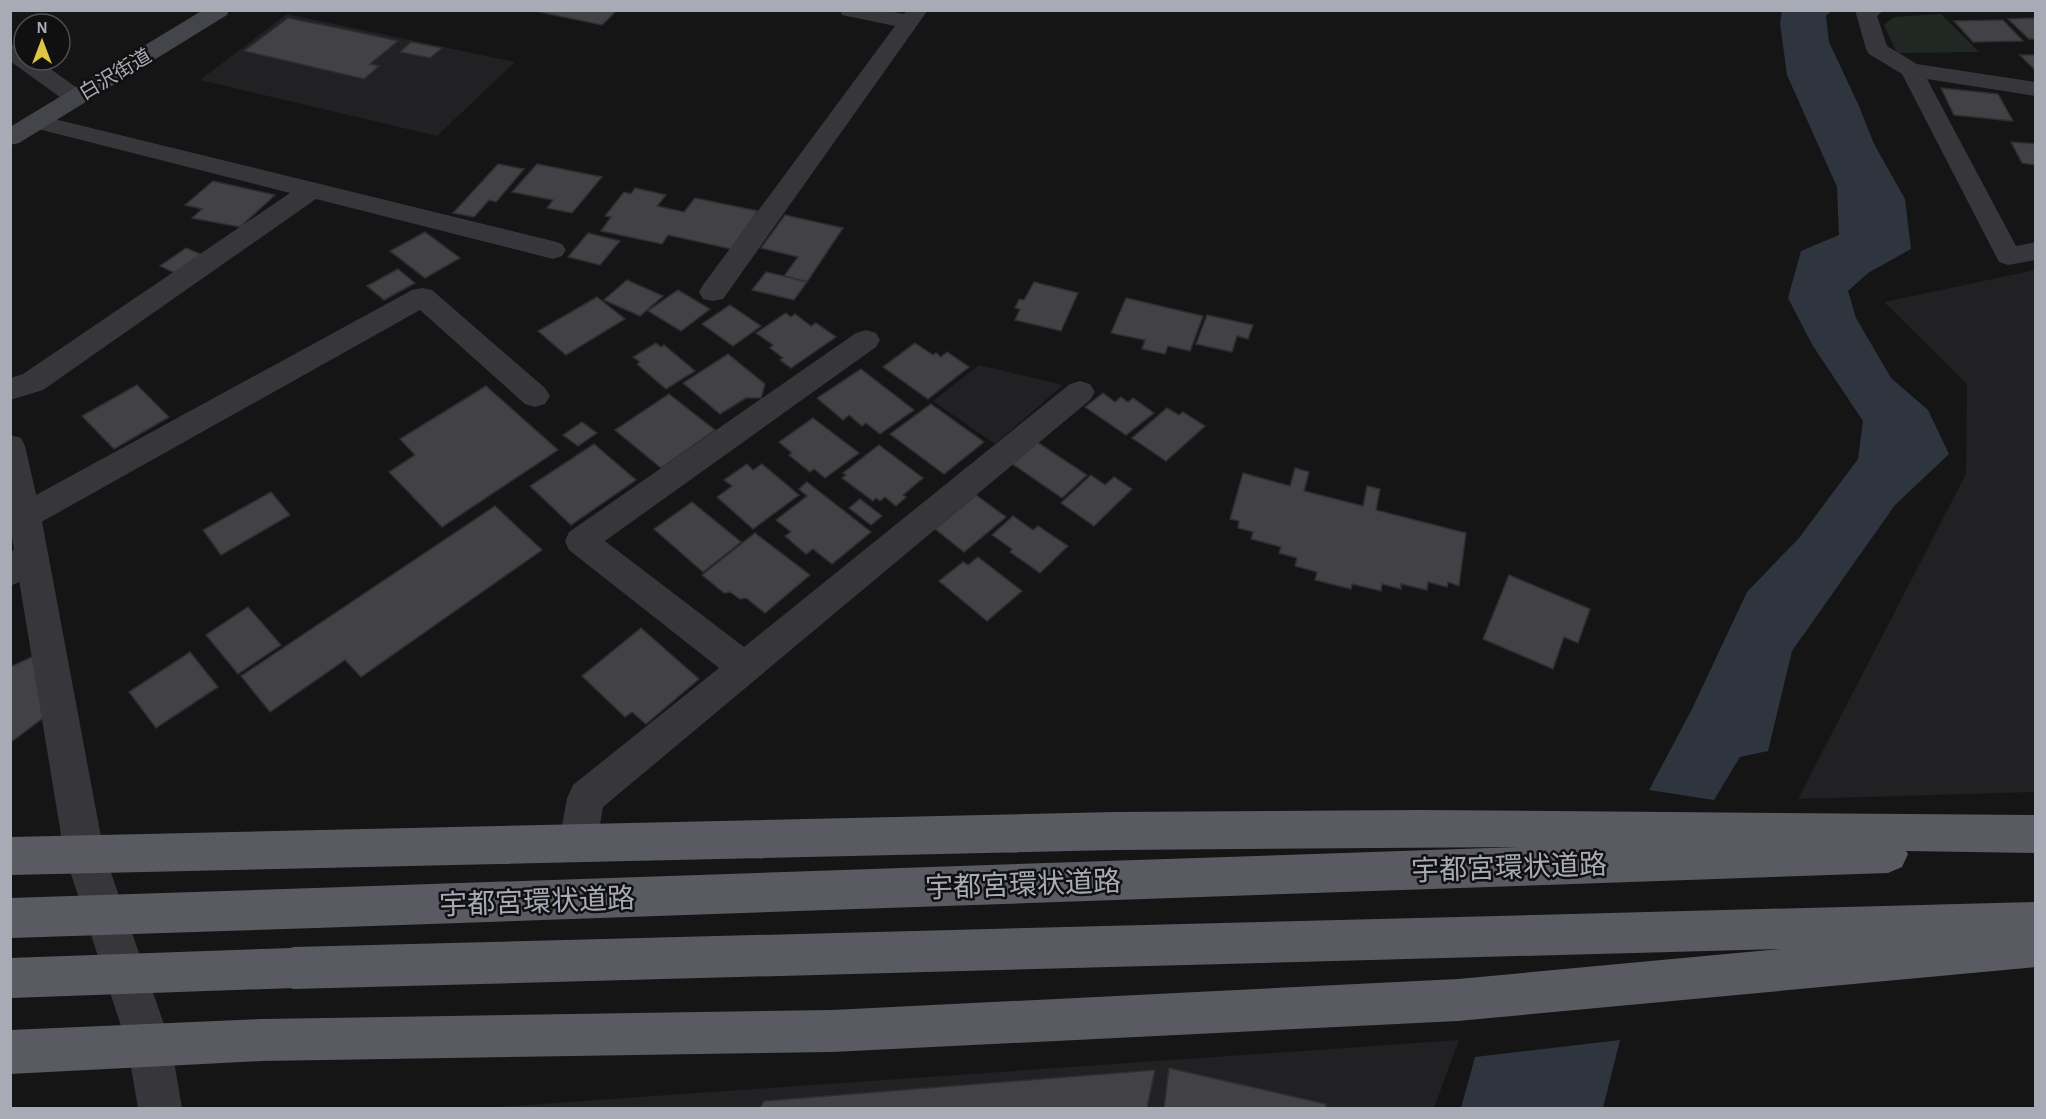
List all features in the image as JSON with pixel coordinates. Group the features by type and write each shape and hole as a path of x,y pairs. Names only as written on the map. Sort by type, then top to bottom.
{"highway":[{"path":"10,856 1115,831 1418,828 2036,834"},
{"name":"宇都宮環状道路","path":"10,918 2036,848"},
{"path":"10,978 293,968 2036,922"},
{"path":"10,1052 286,1039 832,1031 1458,1000 2036,946"}],"main road":[{"name":"白沢街道","path":"10,138 219,10"}],"street":[{"path":"850,10 914,16"},
{"path":"1874,10 1865,11 1877,49 1911,70 2036,89"},
{"path":"713,292 914,16"},
{"path":"10,51 76,98"},
{"path":"1911,70 2008,256 2036,251"},
{"path":"38,122 553,250"},
{"path":"10,390 33,382 310,190"},
{"path":"26,516 422,297 535,396"},
{"path":"743,666 581,541 866,340"},
{"path":"578,843 586,798 743,666 1080,392"},
{"path":"10,446 26,516 21,563 84,853 149,1044 160,1108"}],"shaded area":[{"path":"1782,11 1831,11 1826,16 1829,42 1874,144 1905,199 1911,249 1868,273 1848,291 1856,318 1891,378 1928,410 1949,454 1895,505 1792,651 1768,751 1740,757 1714,800 1649,790 1692,709 1747,592 1799,538 1858,459 1863,421 1813,346 1788,298 1801,251 1839,235 1837,187 1787,75 1780,23"},
{"path":"287,14 515,62 437,136 200,80"},
{"path":"1941,14 1979,52 1897,53 1884,25 1894,17"},
{"path":"2035,270 2035,792 1798,799 1966,474 1967,384 1884,302"},
{"path":"979,365 1063,385 995,444 933,401"},
{"path":"1459,1040 1434,1108 482,1108"},
{"path":"1620,1040 1603,1108 1461,1108 1475,1057"}],"building":[{"path":"530,10 617,10 602,25"},
{"path":"288,18 398,41 370,64 379,66 364,79 244,51"},
{"path":"2036,18 2036,39 2029,39 2008,19"},
{"path":"2003,20 2023,41 1973,42 1954,21"},
{"path":"411,42 442,48 430,58 400,52"},
{"path":"2020,55 2036,55 2036,71"},
{"path":"1941,88 1998,94 2013,121 1954,115"},
{"path":"2011,142 2036,144 2036,165 2022,163"},
{"path":"498,164 524,169 496,202 489,200 474,217 453,213"},
{"path":"537,164 602,177 572,213 547,208 553,200 512,192"},
{"path":"213,181 275,195 240,227 192,218 202,209 185,205"},
{"path":"635,188 666,195 657,206 684,212 695,198 758,211 731,249 668,235 662,244 601,231 611,217 605,216 624,192 631,194"},
{"path":"785,215 843,228 807,282 784,276 798,257 761,248"},
{"path":"425,232 460,258 425,278 390,251"},
{"path":"588,233 620,241 600,265 568,257"},
{"path":"186,248 203,255 177,274 160,266"},
{"path":"398,269 415,283 384,300 367,286"},
{"path":"766,272 807,282 794,300 752,290"},
{"path":"627,280 663,296 640,316 604,300"},
{"path":"1034,282 1078,293 1061,331 1015,320 1020,309 1015,308 1019,299 1024,300"},
{"path":"678,290 710,309 681,331 648,311"},
{"path":"597,297 625,319 566,355 538,331"},
{"path":"1126,298 1203,316 1190,351 1168,346 1165,354 1142,349 1145,340 1111,333"},
{"path":"730,305 761,326 733,346 702,324"},
{"path":"786,313 791,317 795,314 811,326 816,323 836,337 791,368 770,348 773,345 756,333"},
{"path":"1207,315 1253,325 1248,339 1237,336 1232,352 1196,344"},
{"path":"656,343 661,347 664,345 695,371 666,389 637,364 640,362 633,357"},
{"path":"915,343 933,355 936,353 941,357 947,352 969,367 928,399 883,367"},
{"path":"728,354 765,384 761,398 746,398 720,414 683,383"},
{"path":"861,369 914,410 880,434 866,423 862,426 849,415 843,420 817,398"},
{"path":"137,385 169,417 114,449 82,416"},
{"path":"486,386 558,450 442,527 389,472 415,455 400,439"},
{"path":"1103,393 1115,402 1121,397 1128,402 1133,398 1154,413 1126,435 1085,407"},
{"path":"669,394 715,430 661,468 615,430"},
{"path":"931,404 984,442 944,474 890,434"},
{"path":"1167,408 1179,415 1183,412 1205,426 1166,461 1132,438"},
{"path":"813,418 859,453 825,478 814,469 810,472 789,455 792,453 779,442"},
{"path":"582,422 597,433 578,446 563,435"},
{"path":"1037,442 1087,475 1062,498 1011,463"},
{"path":"594,444 636,480 571,525 530,486"},
{"path":"879,445 923,478 903,495 906,497 896,506 885,497 880,501 876,498 873,501 842,478 846,475 843,473"},
{"path":"747,464 753,470 762,464 799,495 753,529 717,497 732,486 724,480"},
{"path":"1295,468 1309,472 1304,491 1363,506 1367,486 1380,489 1376,510 1466,533 1459,586 1448,582 1447,587 1428,582 1427,590 1401,584 1401,589 1382,584 1381,591 1352,584 1351,589 1315,580 1317,572 1295,566 1297,558 1279,553 1281,547 1251,539 1253,532 1238,528 1239,521 1230,519 1243,473 1290,486"},
{"path":"1091,475 1105,485 1114,477 1132,489 1094,526 1061,503"},
{"path":"807,482 871,532 832,564 813,549 806,554 785,536 791,532 776,520 807,496 799,489"},
{"path":"271,492 290,515 221,555 203,530"},
{"path":"976,495 1006,517 964,552 935,529"},
{"path":"860,499 882,516 871,525 849,508"},
{"path":"692,502 741,542 703,572 654,529"},
{"path":"495,506 542,550 361,677 345,660 270,712 241,676"},
{"path":"1013,516 1033,530 1038,526 1068,546 1040,573 1010,552 1012,549 992,535"},
{"path":"755,533 810,575 765,613 746,598 740,599 730,592 724,593 702,575"},
{"path":"978,557 1022,591 987,621 939,581 963,562 968,565"},
{"path":"1509,575 1590,609 1578,643 1564,637 1553,669 1483,639"},
{"path":"248,607 281,645 238,674 206,635"},
{"path":"641,628 699,679 646,724 632,712 625,717 582,676"},
{"path":"190,652 218,687 156,728 129,692"},
{"path":"36,655 51,712 10,743 10,667"},
{"path":"1169,1068 1326,1104 1326,1108 1164,1108"},
{"path":"1155,1070 1147,1108 760,1108 764,1101"}]}
